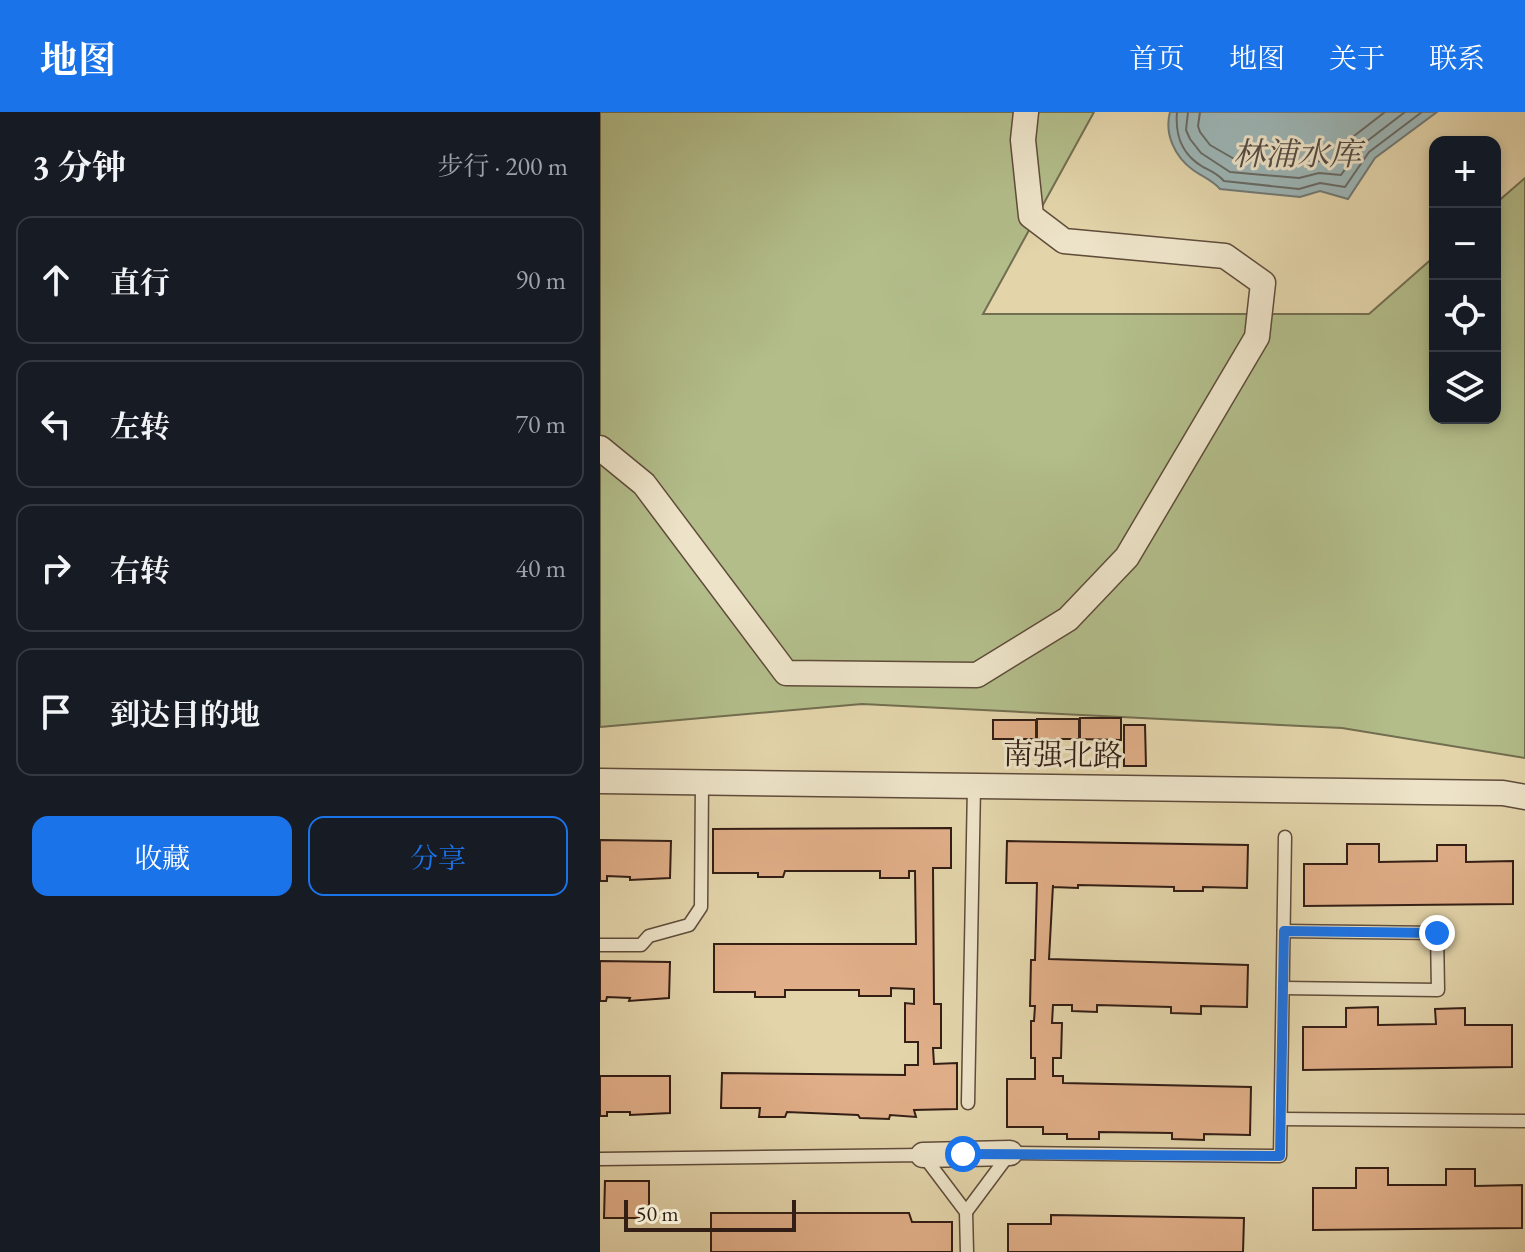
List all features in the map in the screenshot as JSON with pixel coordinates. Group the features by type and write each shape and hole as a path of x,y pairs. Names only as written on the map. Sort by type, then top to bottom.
{"street":[{"path":"600,448 644,484 786,673 977,675 1068,619 1127,557 1249,351 1257,337 1263,283 1225,256 1064,241 1031,216 1023,140 1026,112"},
{"name":"南强北路","path":"600,781 1503,793 1525,797"},
{"path":"923,1155 1010,1153"}],"lane":[{"path":"600,945 641,945 649,936 689,925 701,907 702,782"},
{"path":"968,1103 974,786"},
{"path":"966,1212 1010,1153 1280,1156 1285,837"},
{"path":"1283,988 1438,990 1437,933 1284,931"},
{"path":"1281,1119 1525,1121"},
{"path":"600,1159 923,1155 966,1212 967,1252"}],"green space":[{"path":"600,112 1094,112 983,314 1369,314 1429,261 1429,424 1501,424 1501,199 1525,178 1525,758 1342,728 862,704 600,727"}],"water":[{"name":"林浦水库","path":"1170,112 1437,112 1375,158 1348,199 1320,191 1300,197 1220,189 1187,165 1176,152 1170,137"}],"building":[{"path":"1080,718 1121,718 1121,740 1080,739"},
{"path":"1037,719 1079,719 1079,739 1037,739"},
{"path":"993,720 1036,720 1036,739 993,739"},
{"path":"1124,725 1145,725 1146,766 1124,766"},
{"path":"951,828 951,868 933,868 934,1004 941,1004 941,1048 933,1048 934,1064 957,1063 957,1109 914,1110 916,1117 890,1115 889,1119 787,1112 785,1117 759,1117 760,1108 721,1108 722,1073 905,1075 905,1065 918,1065 918,1042 905,1042 905,1003 914,1004 914,989 891,988 891,996 859,996 859,990 785,990 785,997 755,997 755,992 714,992 714,944 916,944 915,871 909,871 909,878 880,878 880,871 785,871 783,877 758,877 758,873 713,873 713,829"},
{"path":"600,840 671,841 670,878 630,880 630,877 607,876 607,881 600,881"},
{"path":"1007,841 1248,845 1247,888 1203,887 1203,891 1174,891 1174,887 1078,885 1078,888 1053,885 1049,959 1248,965 1247,1007 1201,1006 1201,1014 1171,1013 1171,1007 1097,1005 1097,1012 1072,1011 1072,1005 1053,1005 1052,1023 1062,1023 1061,1058 1053,1058 1053,1076 1063,1076 1063,1083 1251,1087 1250,1135 1204,1134 1204,1140 1172,1139 1172,1133 1099,1132 1099,1139 1067,1139 1067,1134 1043,1134 1043,1127 1007,1127 1007,1079 1035,1079 1035,1058 1031,1058 1031,1021 1034,1021 1035,1006 1030,1006 1037,883 1006,883"},
{"path":"1347,844 1379,844 1379,862 1437,861 1437,845 1466,845 1466,862 1513,861 1513,904 1304,906 1304,864 1347,864"},
{"path":"600,961 670,962 669,998 629,1001 630,998 607,997 606,1001 600,1001"},
{"path":"1378,1007 1378,1025 1436,1024 1435,1009 1465,1008 1465,1025 1512,1025 1512,1067 1303,1070 1303,1027 1346,1027 1346,1008"},
{"path":"600,1076 670,1076 670,1113 630,1115 630,1112 607,1112 607,1116 600,1116"},
{"path":"1356,1168 1388,1168 1388,1185 1446,1185 1446,1169 1475,1169 1475,1186 1522,1185 1522,1228 1313,1230 1313,1188 1356,1188"},
{"path":"605,1181 649,1181 649,1218 604,1218"},
{"path":"711,1213 909,1213 912,1222 952,1222 952,1252 711,1252"},
{"path":"1051,1215 1244,1218 1243,1252 1008,1252 1008,1224 1051,1224"}],"route":[{"path":"963,1154 1280,1156 1284,931 1437,933"}]}
